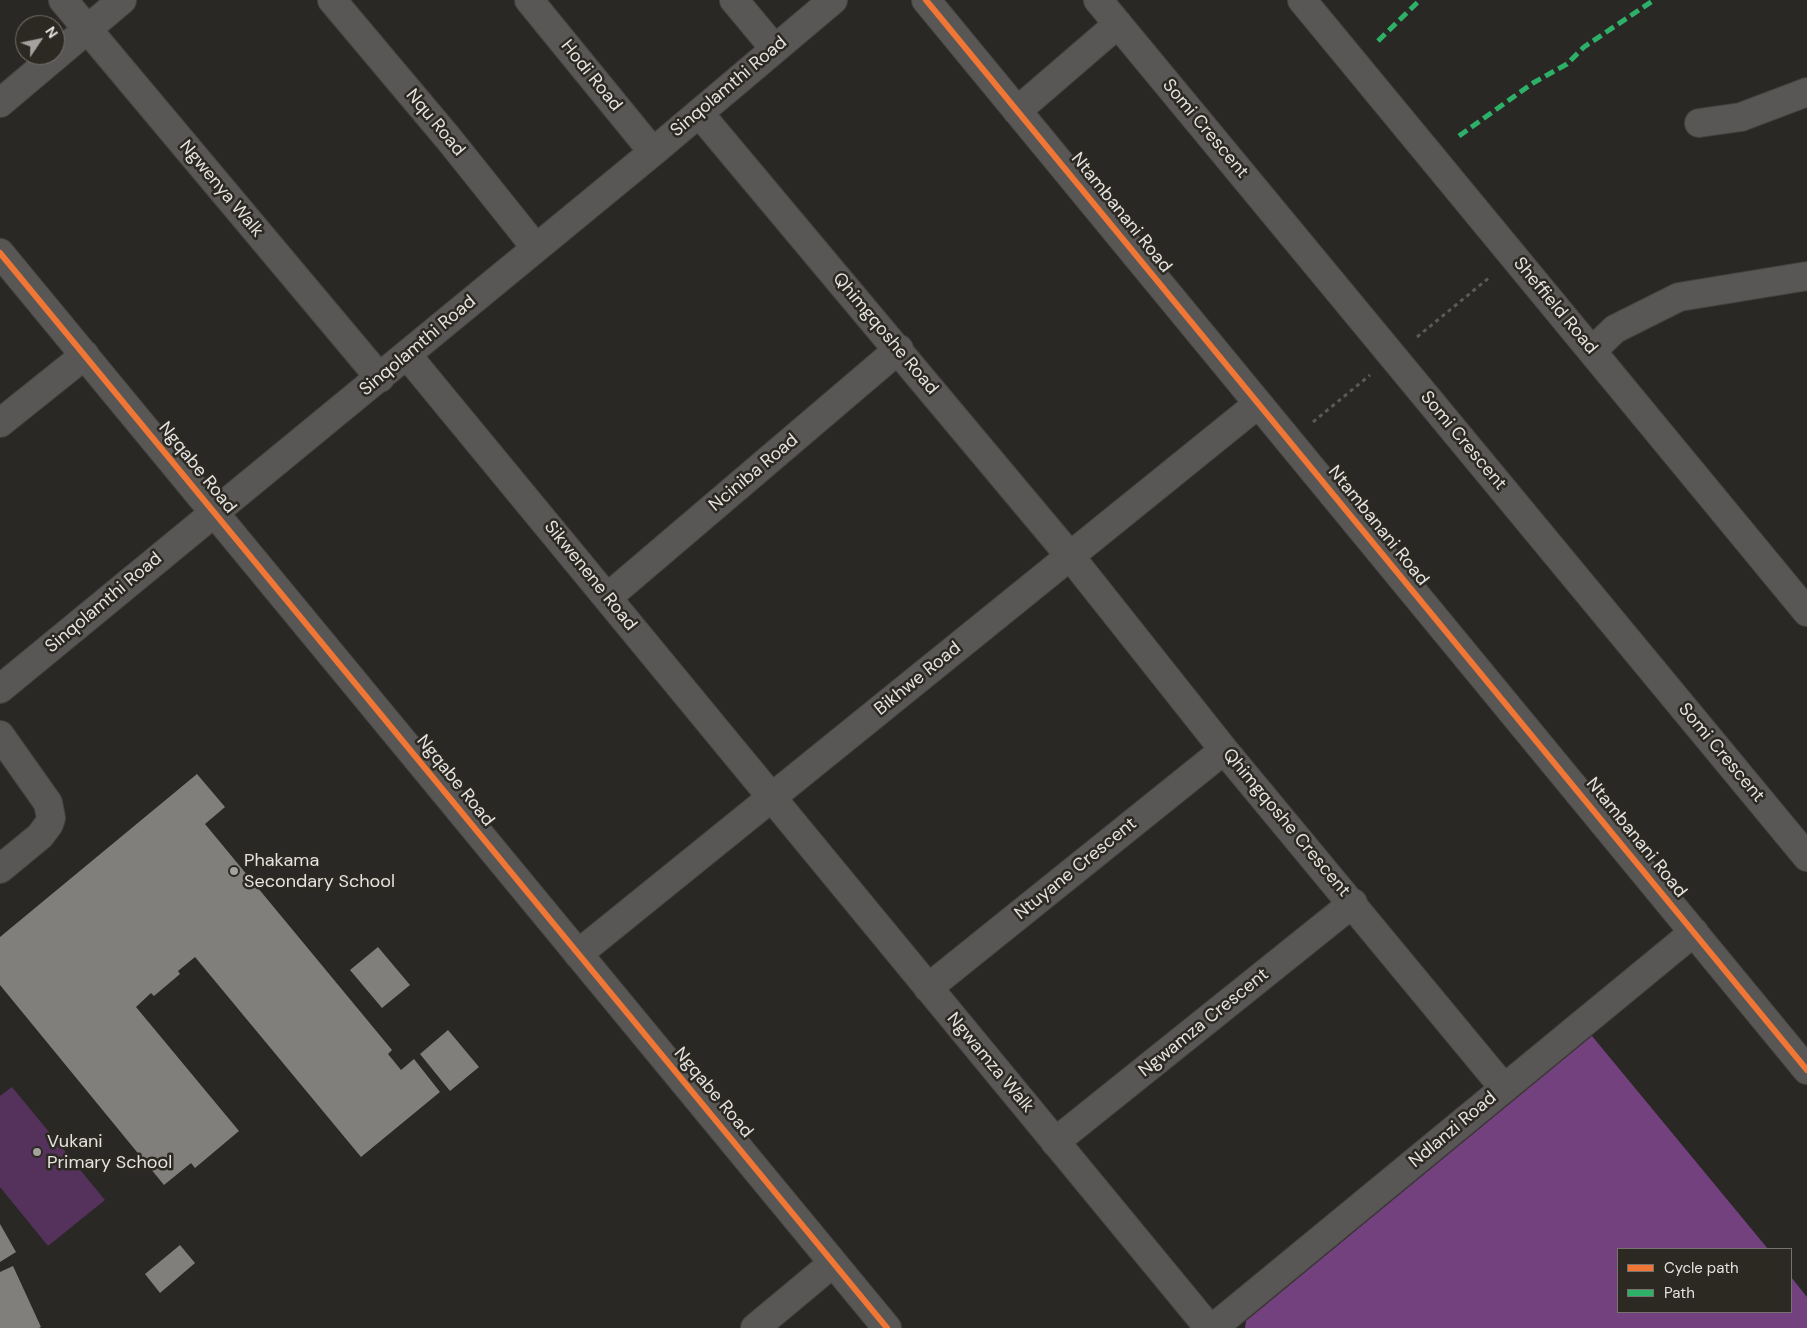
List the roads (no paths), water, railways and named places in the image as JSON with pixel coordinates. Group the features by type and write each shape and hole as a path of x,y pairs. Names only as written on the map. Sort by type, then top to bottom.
{"street":[{"name":"Ngwenya Walk","path":"63,0 380,378"},
{"path":"0,104 122,0"},
{"name":"Nqu Road","path":"332,0 448,138 536,248"},
{"name":"Hodi Road","path":"529,0 653,152"},
{"path":"734,0 774,48"},
{"name":"Sinqolamthi Road","path":"0,689 380,378 833,0"},
{"name":"Ntambanani Road","path":"926,0 1807,1070"},
{"name":"Somi Crescent","path":"1098,0 1807,857"},
{"name":"Sheffield Road","path":"1302,0 1807,612"},
{"path":"1017,111 1118,24"},
{"path":"1699,123 1741,117 1807,92"},
{"name":"Qhimgqoshe Road","path":"699,113 899,349 1070,556"},
{"name":"Ngqabe Road","path":"0,252 887,1328"},
{"path":"1592,351 1615,329 1679,297 1807,276"},
{"name":"Nciniba Road","path":"608,597 899,349"},
{"path":"0,423 85,355"},
{"name":"Sikwenene Road","path":"407,355 608,597 771,798"},
{"name":"Bikhwe Road","path":"578,954 1258,404"},
{"name":"Qhimgqoshe Crescent","path":"1070,556 1224,750 1353,903 1504,1088"},
{"path":"0,735 48,803 51,818 40,836 0,869"},
{"name":"Ntuyane Crescent","path":"928,988 1224,750"},
{"name":"Ngwamza Walk","path":"771,798 1209,1328"},
{"name":"Ngwamza Crescent","path":"1055,1142 1353,903"},
{"name":"Ndlanzi Road","path":"1214,1328 1694,932"},
{"path":"754,1328 834,1263"}],"place":[{"name":"Phakama Secondary School","path":"234,871"},
{"name":"Vukani Primary School","path":"37,1152"}]}
